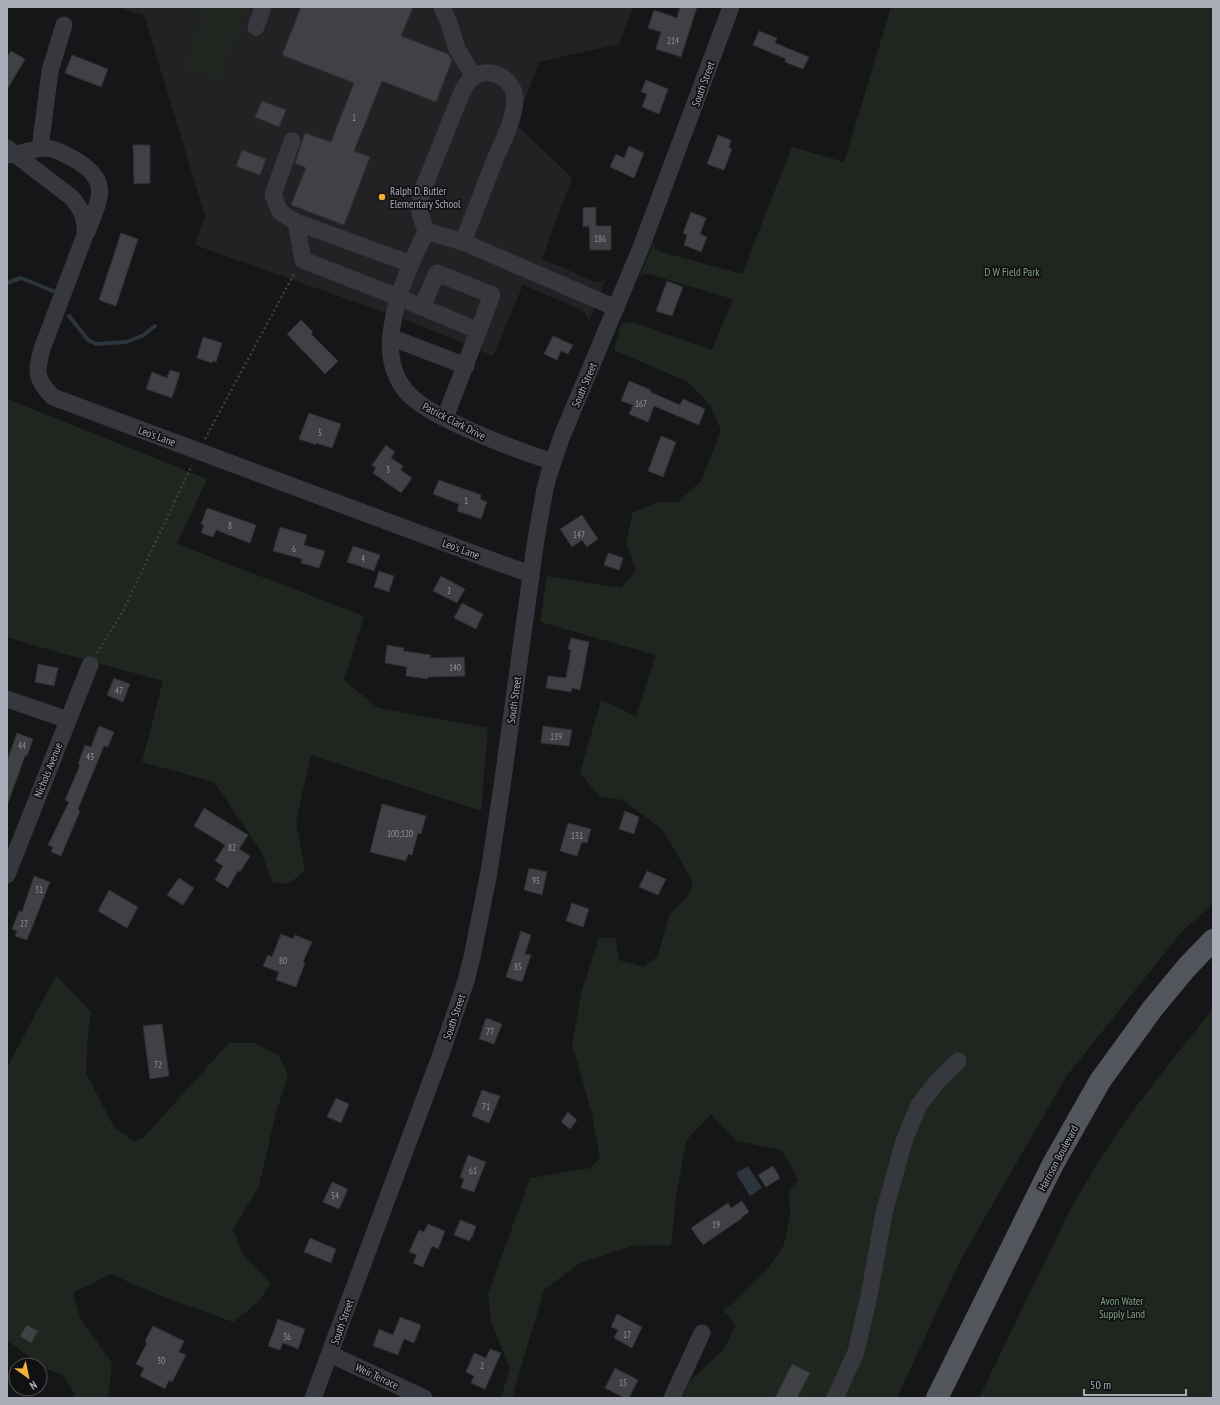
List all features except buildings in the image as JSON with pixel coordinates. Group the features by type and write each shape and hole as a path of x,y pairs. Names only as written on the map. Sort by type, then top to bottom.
{"main road":[{"name":"Harrison Boulevard","path":"937,1398 1053,1164 1100,1081 1153,1008 1187,967 1213,940"}],"street":[{"path":"256,27 264,7"},
{"path":"442,7 449,23 457,49 474,77"},
{"name":"South Street","path":"313,1398 441,1054 464,987 472,957 481,917 494,838 531,574 544,496 553,462 568,422 648,230 731,7"},
{"path":"40,148 50,71 64,25"},
{"path":"463,242 509,126 515,100 514,92 511,86 502,76 496,74 484,74 474,77 466,84 462,92 421,194 420,213 426,230 463,242 616,308"},
{"path":"292,141 272,195 280,212 296,222 411,264"},
{"path":"10,153 33,148 48,148 65,154 86,166 98,180 100,193 85,236"},
{"name":"Leo's Lane","path":"10,153 71,197 79,205 84,214 85,236 38,363 38,378 44,388 53,396 484,558 531,574"},
{"path":"296,222 303,260 398,297 479,331"},
{"name":"Patrick Clark Drive","path":"426,230 398,297 390,337 394,370 402,385 413,399 427,409 514,449 553,462"},
{"path":"422,307 437,273 492,295 445,418"},
{"path":"390,337 466,366"},
{"name":"Nichols Avenue","path":"7,875 90,665"},
{"path":"7,699 68,720"},
{"path":"835,1398 856,1352 869,1296 884,1213 904,1141 918,1105 936,1083 958,1061"},
{"path":"672,1398 702,1333"},
{"name":"Weir Terrace","path":"330,1354 424,1398"}],"shaded area":[{"name":"Ralph D. Butler Elementary School","path":"117,7 633,7 619,44 539,62 516,124 572,178 542,259 596,282 600,282 606,278 588,324 588,318 582,310 523,285 493,356 417,324 195,245 205,216 144,15"},
{"path":"748,1166 762,1188 750,1196 736,1173"}],"green space":[{"path":"189,7 244,7 246,11 219,80 184,67 204,14"},
{"name":"D W Field Park","path":"891,7 1213,7 1213,903 1180,934 1066,1077 961,1259 897,1398 682,1398 690,1381 724,1349 735,1327 731,1318 723,1311 766,1271 784,1245 790,1216 789,1190 798,1181 781,1150 736,1141 711,1114 686,1141 676,1197 671,1245 632,1246 580,1263 544,1290 512,1398 501,1398 510,1368 491,1322 488,1294 530,1178 590,1168 600,1158 592,1114 572,1044 582,990 599,938 615,938 619,960 644,967 658,956 669,915 688,896 693,882 663,830 623,800 600,797 580,773 601,700 636,716 656,655 540,622 547,576 621,588 636,571 626,542 633,512 660,502 677,503 701,481 721,430 710,405 688,382 614,350 621,324 632,322 712,350 733,299 649,274 643,275 639,278 654,242 655,248 661,252 742,274 792,147 844,162"},
{"path":"7,399 207,479 177,544 364,616 344,680 378,708 488,728 481,811 311,755 296,821 305,871 288,884 272,882 261,851 214,782 142,762 163,681 7,637"},
{"path":"56,975 91,1012 88,1031 86,1073 114,1127 134,1142 144,1137 229,1043 255,1043 279,1056 288,1075 276,1113 259,1186 233,1229 242,1253 271,1284 257,1303 233,1322 164,1297 110,1274 73,1293 80,1318 112,1363 108,1398 73,1398 75,1394 63,1375 48,1369 48,1357 29,1357 7,1340 7,1068"},
{"name":"Avon Water Supply Land","path":"1213,1009 1213,1398 979,1398 1068,1214 1098,1162 1132,1112"}],"waterway":[{"path":"7,283 21,278 53,291"},
{"path":"69,316 88,340 96,344 126,342 142,336 155,326"}],"place":[{"name":"Ralph D. Butler Elementary School","path":"382,197"}]}
